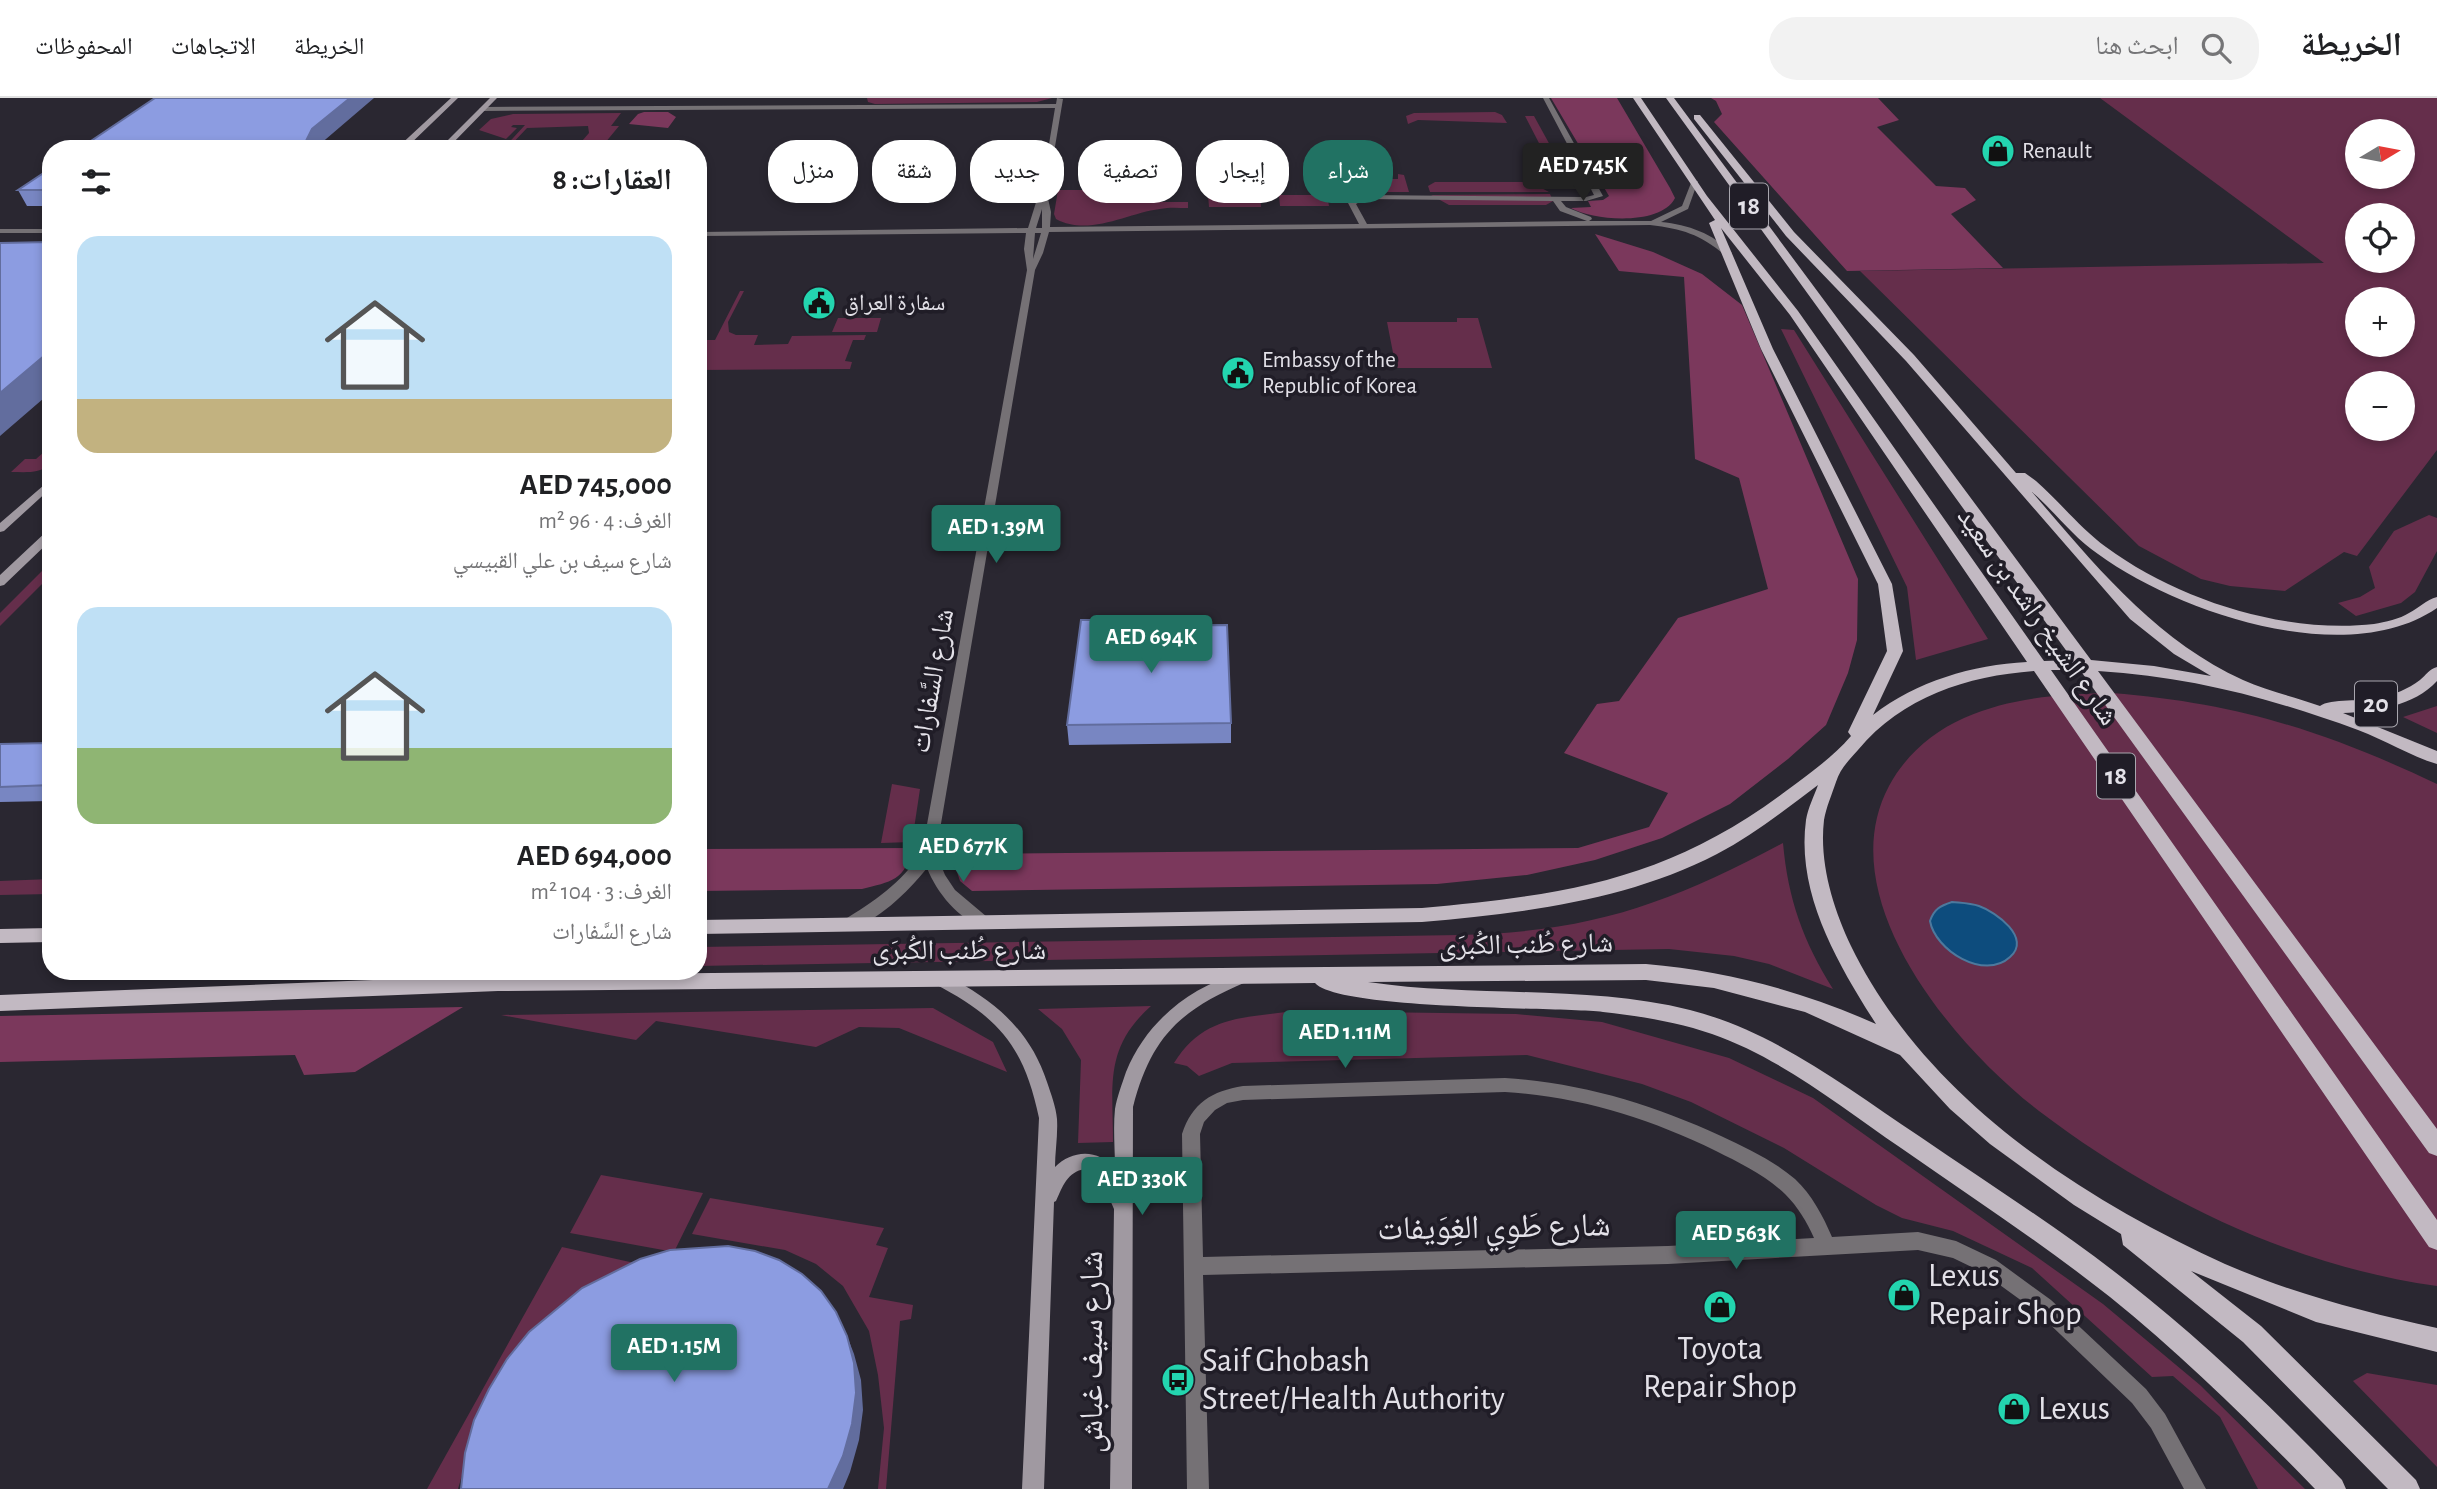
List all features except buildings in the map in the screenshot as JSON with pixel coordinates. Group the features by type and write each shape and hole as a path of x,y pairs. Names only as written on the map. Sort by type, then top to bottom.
{"main road":[{"name":"شارع الشيخ راشد بن سعيد","path":"1637,98 1703,198 1794,313 2437,1239"},
{"name":"شارع الشيخ راشد بن سعيد","path":"1670,98 2437,1146"},
{"path":"1676,98 1703,122 1790,234 1910,358 2135,616 2156,634 2207,668 2254,690"},
{"path":"1703,198 1767,349 1885,583 1895,651 1853,739 1836,762 1822,793 1815,827 1815,866 1824,907 1842,952 1869,999 1906,1048 1957,1102 1999,1138 2092,1206 2252,1334 2407,1489"},
{"path":"2001,465 2036,488 2100,550 2127,568 2195,601 2234,613 2287,624 2351,629 2383,626 2410,619 2437,602"},
{"path":"1853,739 1888,709 1933,687 1985,672 2044,665 2109,665 2180,674 2254,690 2367,727 2437,758"},
{"name":"20","path":"2306,705 2340,708 2371,705 2419,688 2437,672"},
{"name":"شارع طُنب الكُبرَى","path":"707,927 1422,915 1538,902 1624,881 1708,850 1769,813 1836,762"},
{"path":"0,936 42,935"},
{"name":"شارع طُنب الكُبرَى","path":"0,1003 498,983 1635,972 1688,974 1777,993 1875,1032 1906,1048"},
{"path":"1304,976 1373,992 1635,1008 1692,1019 1767,1050 1847,1099 2001,1204 2118,1289 2242,1396 2333,1489"},
{"path":"2092,1206 2212,1270 2318,1311 2437,1340"}],"street":[{"path":"410,140 456,98"},
{"path":"421,140 455,107 456,98"},
{"path":"452,140 494,98"},
{"path":"1364,225 1358,209 1367,202 1382,199 1599,196 1600,192 1593,185 1546,98"},
{"path":"483,109 1060,102"},
{"name":"شارع السَّفارات","path":"1053,140 1060,102"},
{"path":"1650,223 1685,207 1695,183"},
{"path":"1554,197 1558,205 1568,212 1599,223"},
{"name":"شارع السَّفارات","path":"1031,270 1027,247 1030,228 1040,203"},
{"name":"شارع السَّفارات","path":"848,925 889,900 906,886 929,853 1031,270 1039,254 1044,228 1046,203"},
{"path":"707,226 1044,228 1650,223 1692,229 1705,234 1728,253"},
{"path":"707,234 1030,228"},
{"path":"0,231 42,231"},
{"path":"0,529 42,490"},
{"path":"0,582 42,542"},
{"path":"929,853 941,885 960,905 985,922"},
{"name":"شارع سيف غباش","path":"1121,1489 1124,1107 1129,1082 1154,1035 1185,1006 1216,987 1242,977"},
{"name":"شارع سيف غباش","path":"941,980 987,1006 1006,1023 1035,1066 1048,1118 1033,1489"},
{"path":"1198,1489 1193,1124 1206,1106 1216,1099 1242,1093 1505,1085 1546,1087 1597,1096 1680,1125 1770,1171 1800,1196 1827,1246"},
{"path":"1045,1215 1056,1175 1070,1164 1081,1162 1102,1167 1108,1174 1123,1211"},
{"name":"شارع طَوِي الغِوَيفات","path":"1193,1266 1668,1255 1917,1241 1956,1250 1989,1266 2018,1285 2139,1396 2158,1421 2195,1489"}],"shaded area":[{"path":"867,98 1052,98 1037,102 875,104 868,102"},
{"path":"1551,98 1617,98 1675,198 1667,207 1642,217 1610,218 1571,208 1591,207 1588,201 1603,200 1609,196"},
{"path":"1711,98 1878,98 1899,120 1877,127 1936,186 1965,188 1976,200 1951,214 2003,268 1847,271 1714,122 1722,114 1716,101"},
{"path":"2100,98 2437,98 2437,450 2357,556 2344,552 2285,591 2230,586 2201,579 2139,546 1860,271 2324,263"},
{"path":"668,112 676,117 668,128 629,124 638,114"},
{"path":"1495,112 1502,115 1507,123 1418,120 1408,124 1406,116 1414,113"},
{"path":"621,113 611,126 619,126 607,140 583,140 589,133 588,126 527,128 516,140 511,140 525,125 513,125 511,127 517,128 506,139 479,130 491,119 513,114"},
{"path":"1525,116 1534,116 1567,176 1556,176"},
{"path":"1398,174 1404,175 1409,192 1393,192 1393,179 1398,179"},
{"path":"1435,182 1530,182 1549,192 1430,192 1428,186"},
{"path":"1064,190 1078,190 1078,203 1188,202 1188,208 1163,208 1095,225 1069,224 1056,219 1056,203 1064,203"},
{"path":"1550,194 1553,201 1546,205 1449,205 1431,195"},
{"path":"1289,195 1303,195 1303,203 1328,203 1329,206 1280,206 1280,203 1289,203"},
{"path":"1209,203 1261,203 1261,207 1209,207"},
{"path":"1595,234 1653,252 1702,274 1742,305 1858,579 1857,640 1848,673 1826,725 1788,759 1730,804 1662,838 1595,860 1527,875 1437,884 972,891 960,881 951,854 1578,848 1649,827 1668,793 1564,753 1597,704 1619,701 1678,618 1768,589 1739,478 1695,459 1684,277 1619,271"},
{"path":"740,291 744,291 728,322 729,332 736,335 758,335 754,345 788,344 792,336 866,335 864,340 853,340 845,361 852,362 850,369 707,370 707,340 715,340"},
{"path":"838,318 881,318 877,332 832,332"},
{"path":"1457,318 1478,318 1492,368 1396,368 1387,322 1457,322"},
{"path":"1781,329 1794,330 1988,639 1916,660 1907,587"},
{"path":"42,454 42,469 11,472 25,459 36,459"},
{"path":"2429,515 2437,518 2437,551 2415,592 2401,603 2356,616 2338,603 2360,597 2375,588 2369,567 2394,531"},
{"path":"42,571 42,584 0,626 0,613"},
{"path":"2112,693 2200,704 2279,722 2357,749 2437,784 2437,1286 2330,1263 2278,1245 2227,1224 2130,1173 2083,1143 2006,1083 1971,1049 1938,1009 1910,966 1888,921 1875,875 1875,829 1889,786 1903,765 1941,730 1982,711 2037,698"},
{"path":"2437,706 2437,733 2403,717"},
{"path":"892,784 920,789 912,842 881,843"},
{"path":"1783,843 1789,883 1799,919 1813,954 1833,989 1769,964 1734,956 1669,949 707,966 707,947 1507,933 1590,921 1628,911 1703,883"},
{"path":"911,848 906,867 896,878 862,889 707,891 707,849"},
{"path":"42,879 42,894 0,895 0,881"},
{"path":"1151,1006 1125,1037 1118,1052 1113,1085 1113,1142 1078,1143 1081,1060 1062,1029 1038,1009"},
{"path":"463,1007 355,1072 304,1075 295,1055 0,1062 0,1016"},
{"path":"933,1008 993,1042 1007,1072 899,1028 859,1027 816,1047 656,1021 636,1040 501,1015"},
{"path":"1294,1011 1516,1014 1602,1022 1729,1058 1813,1098 2103,1304 2200,1385 2305,1489 2258,1489 2220,1417 2173,1376 2152,1377 2032,1268 1953,1231 1902,1218 1784,1148 1691,1102 1642,1084 1527,1055 1232,1063 1199,1076 1187,1066 1174,1063 1186,1047 1212,1027 1242,1018"},
{"path":"601,1175 703,1193 674,1252 570,1233"},
{"path":"710,1198 884,1228 876,1245 888,1248 869,1297 913,1305 911,1319 900,1321 886,1489 878,1489 884,1428 878,1375 869,1331 843,1286 816,1264 785,1250 692,1234"},
{"path":"562,1247 639,1264 475,1430 458,1489 427,1489"},
{"path":"2367,1373 2437,1385 2437,1467 2353,1381"}],"water":[{"path":"1952,902 1979,906 2002,920 2014,934 2016,950 1999,964 1987,966 1962,959 1951,951 1934,932 1930,921 1938,908"}],"place":[{"name":"Renault","path":"1998,151"},
{"name":"سفارة العراق","path":"819,303"},
{"name":"Embassy of the Republic of Korea","path":"1238,373"},
{"name":"Lexus Repair Shop","path":"1904,1295"},
{"name":"Toyota Repair Shop","path":"1720,1307"},
{"name":"Saif Ghobash Street/Health Authority","path":"1178,1380"},
{"name":"Lexus","path":"2014,1409"}]}
